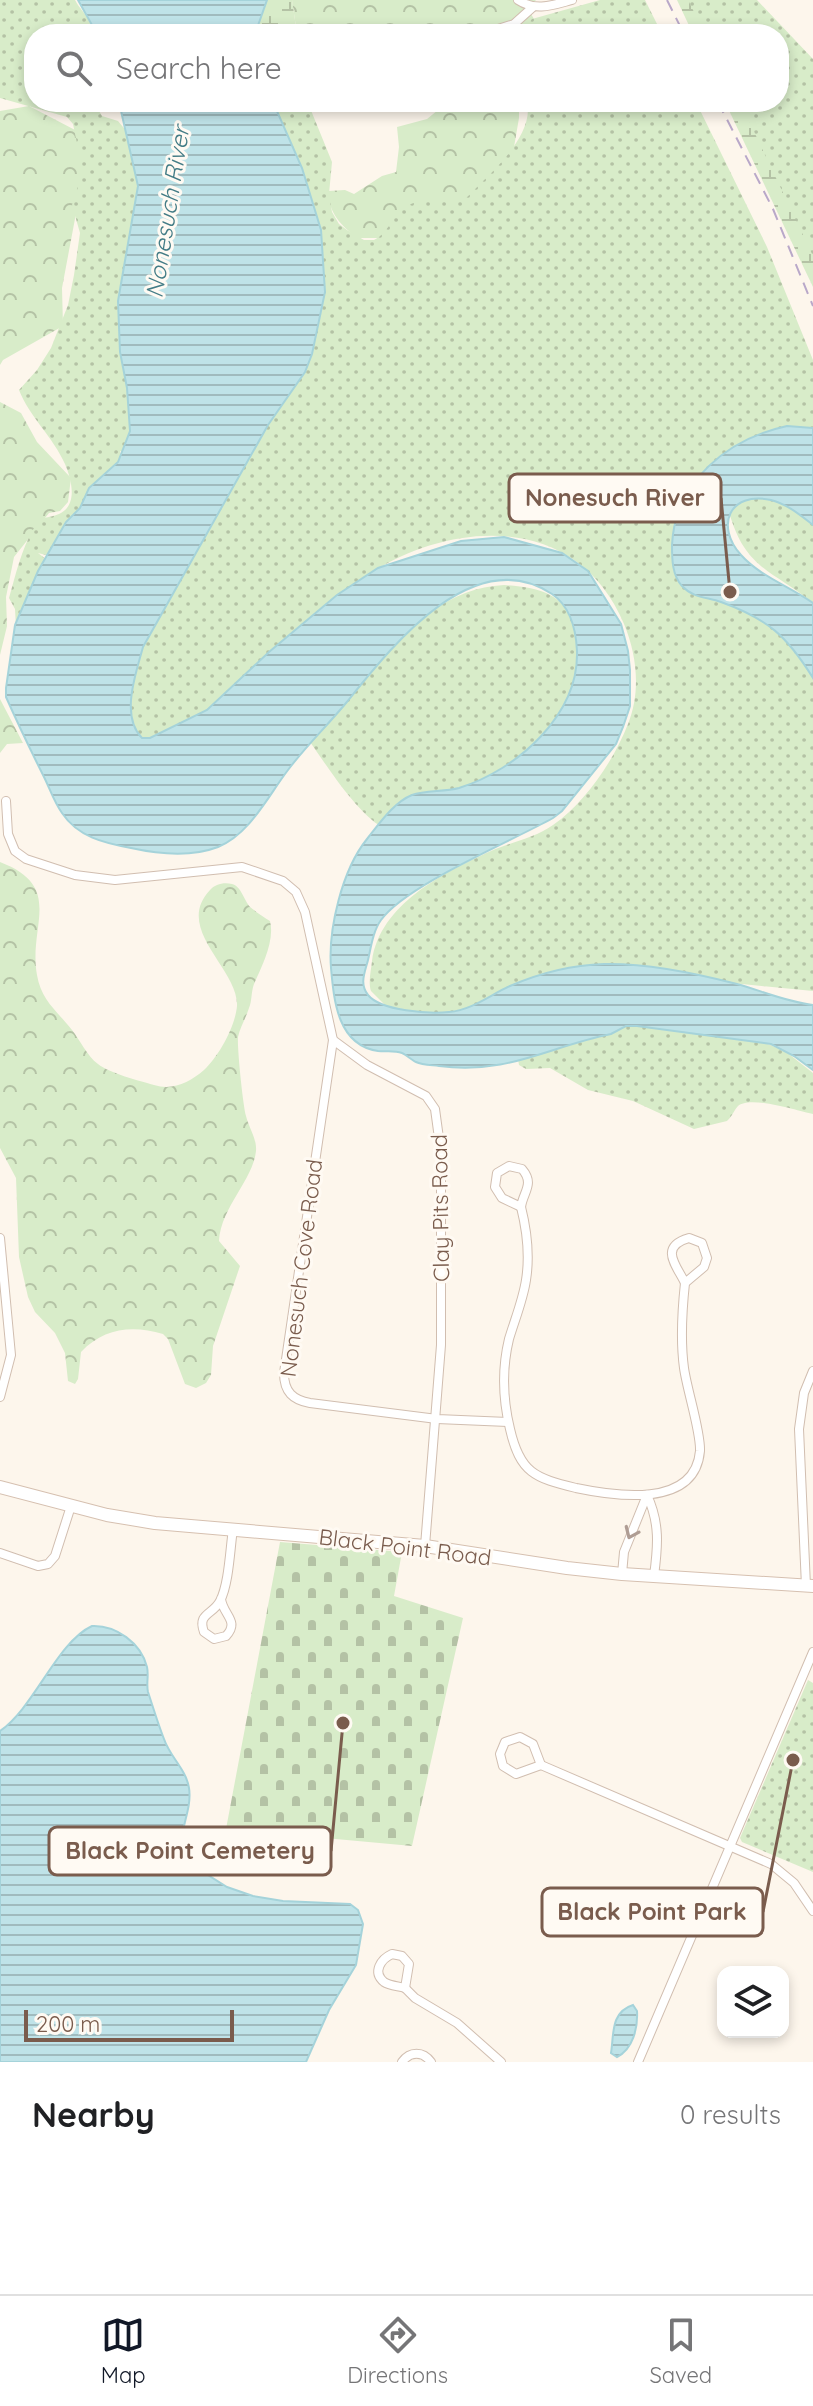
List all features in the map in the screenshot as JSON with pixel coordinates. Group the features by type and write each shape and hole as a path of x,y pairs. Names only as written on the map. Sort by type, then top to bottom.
{"main road":[{"name":"Black Point Road","path":"0,1487 139,1520 425,1546 622,1574 809,1586"}],"street":[{"path":"518,0 533,7"},
{"path":"514,24 533,7 572,0"},
{"path":"6,801 8,834 15,851 26,859 75,875 115,880 236,866 263,872 283,881 296,892 303,906 333,1040"},
{"name":"Nonesuch Cove Road","path":"333,1040 285,1386 295,1399 310,1403 437,1419"},
{"name":"Clay Pits Road","path":"333,1040 367,1065 419,1091 435,1109 440,1145 442,1221 441,1345 425,1546"},
{"path":"521,1207 502,1198 496,1190 496,1176 506,1167 519,1168 528,1177 529,1187 521,1207 527,1243 525,1283 505,1363 505,1401 520,1461 535,1475 593,1491 647,1495 663,1493 681,1484 695,1468 699,1455 682,1354 685,1283 673,1263 672,1254 678,1243 691,1238 702,1243 707,1258 704,1267 685,1283"},
{"path":"0,1238 11,1355 0,1397"},
{"path":"809,1586 799,1429 804,1393 813,1371"},
{"path":"437,1419 508,1422"},
{"path":"622,1574 624,1552 647,1495"},
{"path":"647,1495 656,1517 659,1536 654,1576"},
{"path":"0,1553 38,1566 48,1564 55,1556 71,1506"},
{"path":"221,1599 206,1613 202,1622 204,1632 214,1639 226,1636 232,1626 232,1619 222,1607 221,1599 233,1529"},
{"path":"638,2062 813,1652"},
{"path":"541,1765 535,1747 526,1739 511,1739 502,1748 502,1763 510,1772 523,1773 541,1765 783,1872 802,1891 813,1911"},
{"path":"405,1988 409,1972 407,1962 397,1955 384,1957 378,1969 381,1979 390,1985 405,1988 415,1998 457,2023 501,2062"},
{"path":"402,2062 417,2053 431,2062"}],"green space":[{"path":"0,0 75,0 90,24 24,24 24,105 0,98"},
{"path":"267,0 292,0 296,24 259,24"},
{"path":"292,0 536,0 528,9 534,19 533,24 296,24"},
{"path":"600,0 645,0 657,24 529,24 532,19"},
{"path":"677,0 756,0 776,24 688,24"},
{"path":"688,0 757,0 780,24 700,24"},
{"path":"789,34 813,59 813,256 745,112 789,112"},
{"path":"789,44 813,89 813,287 730,112 789,112"},
{"path":"24,107 24,112 41,112 77,131 87,155 62,288 63,326 3,360 0,365 0,111"},
{"path":"49,112 100,112 102,116 118,121 128,133 139,182 125,357 133,434 123,452 120,451 121,459 50,556 38,553 47,560 16,628 15,609 9,598 19,562 39,521 65,510 72,491 65,464 19,390 51,348 68,305 74,275 80,233 72,205 81,177 73,124 67,117"},
{"path":"263,112 312,112 332,162 329,194 332,212 347,230 364,240 374,240 407,206 426,201 459,201 469,195 514,147 528,112 701,112 767,247 813,360 813,429 699,482 769,621 813,660 813,991 732,983 510,991 458,1012 424,1015 386,1006 371,991 370,973 377,941 401,907 416,893 453,869 539,833 565,816 597,780 628,724 635,699 636,674 624,624 604,589 578,563 547,546 514,537 478,536 442,542 406,554 372,572 207,710 167,733 141,740 133,729 130,712 131,689 140,650 248,451 305,372"},
{"path":"436,112 519,112 513,153 462,207 381,238 357,238 337,218 328,191 345,190 354,194 382,176 396,172 399,147 397,127 427,119"},
{"path":"0,402 21,413 37,442 71,478 68,502 60,511 49,513 14,557 6,597 7,626 0,655"},
{"path":"749,498 781,500 813,522 813,603 762,566 743,546 729,512 730,508"},
{"path":"504,585 549,594 565,607 571,617 579,649 578,668 566,704 544,737 517,764 382,827 353,800 310,742 360,680 419,621 449,600"},
{"path":"0,699 23,743 7,744 0,753"},
{"path":"0,862 20,872 32,883 38,896 40,909 35,957 39,984 50,1005 98,1064 117,1074 161,1087 181,1084 204,1070 225,1041 236,1014 235,992 210,949 199,919 201,905 210,890 223,883 235,885 250,907 270,921 269,945 238,1037 245,1110 256,1151 249,1173 225,1217 219,1241 240,1266 213,1346 211,1375 206,1383 196,1388 185,1384 168,1339 163,1334 129,1329 109,1333 90,1344 81,1352 78,1379 75,1384 68,1381 65,1353 55,1333 35,1312 28,1297 19,1257 16,1178 0,1148"},
{"path":"626,1023 765,1043 785,1051 813,1073 813,1114 763,1103 744,1103 727,1121 694,1129 633,1101 588,1090 550,1068 526,1069 519,1065 518,1059"},
{"path":"280,1542 402,1552 394,1596 463,1618 412,1846 226,1829"},
{"path":"808,1680 813,1683 813,1872 742,1842 740,1838"}],"water":[{"path":"78,0 267,0 259,24 91,24"},
{"path":"121,112 277,112 302,168 321,230 325,292 312,354 305,372 268,425 143,647 132,694 135,729 142,738 150,738 207,710 337,595 378,568 461,541 504,537 562,553 588,571 621,624 628,651 630,706 616,744 553,818 461,864 394,907 381,920 374,934 364,978 365,991 374,1000 394,1008 449,1012 473,1005 521,981 568,968 621,964 671,970 813,1005 813,1070 771,1044 637,1026 626,1026 611,1034 507,1063 464,1068 421,1064 399,1052 365,1047 346,1031 334,994 332,936 338,900 358,852 387,814 405,798 417,793 459,788 481,780 522,754 556,718 568,697 575,675 577,651 571,619 564,605 552,594 522,581 492,581 463,591 409,631 302,753 249,824 218,847 175,854 152,852 102,841 68,821 54,800 6,697 6,688 15,625 38,571 66,522 80,508 89,488 118,462 130,431 127,388 120,352 118,301 138,186"},
{"path":"787,426 813,428 813,525 782,504 757,499 745,501 730,513 729,533 733,544 749,563 813,603 813,678 785,640 764,622 737,608 686,590 676,577 673,561 675,522 683,501 708,466 745,441"},
{"path":"92,1626 118,1632 133,1643 144,1658 148,1670 148,1692 160,1727 189,1788 182,1834 186,1861 227,1887 253,1896 283,1901 350,1904 358,1910 363,1924 356,1965 329,2010 306,2062 0,2062 0,1731 24,1707 68,1646"},
{"path":"633,2005 637,2011 635,2031 627,2049 617,2057 611,2053 614,2025 620,2013"}],"railway":[{"path":"667,0 679,24"},
{"path":"723,112 773,209 813,306"}],"place":[{"name":"Nonesuch River","path":"730,592"},
{"name":"Black Point Cemetery","path":"343,1723"},
{"name":"Black Point Park","path":"793,1760"}]}
